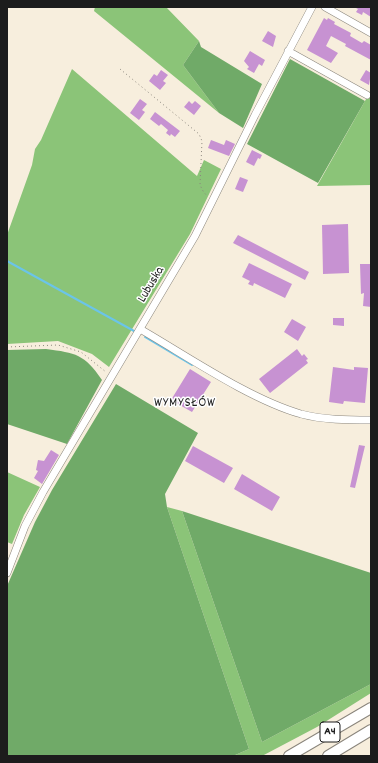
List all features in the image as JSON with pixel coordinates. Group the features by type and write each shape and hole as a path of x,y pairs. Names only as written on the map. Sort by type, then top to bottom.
{"highway":[{"name":"A4","path":"289,756 371,708"},
{"name":"A4","path":"328,756 371,730"}],"street":[{"name":"Lubuska","path":"7,573 32,511 140,329 213,202 288,51 312,7"},
{"path":"325,7 371,33"},
{"path":"288,51 366,95"},
{"path":"140,329 222,377 276,404 301,414 338,420 371,420"}],"path":[{"path":"120,69 199,134 202,142 200,185 203,191 213,202"},
{"path":"7,347 58,345 81,352 92,358 111,376"}],"green space":[{"path":"95,7 166,7 199,41 183,65 219,113 94,11"},
{"path":"199,41 201,47 262,84 243,128 219,113 183,65"},
{"path":"290,59 365,101 318,183 247,144"},
{"path":"72,69 197,176 204,160 221,169 190,234 109,367 92,354 58,341 7,344 7,235 32,165 35,149 41,140"},
{"path":"371,89 371,185 317,186 365,101"},
{"path":"46,349 78,356 96,371 102,380 67,444 7,424 7,350"},
{"path":"116,384 198,433 165,494 167,507 249,749 233,756 7,756 7,586 35,522 52,490"},
{"path":"7,472 40,487 24,515 12,544 7,542"},
{"path":"167,507 182,511 262,742 371,684 371,693 317,727 262,756 233,756 249,749"},
{"path":"182,511 371,573 371,684 262,742"}],"building":[{"path":"354,7 371,7 371,17 363,12 362,15 356,12 358,9"},
{"path":"324,18 327,20 328,18 335,22 334,24 351,33 350,36 362,43 364,41 371,45 371,60 345,46 346,44 331,36 326,46 338,53 331,63 307,50"},
{"path":"268,31 276,36 273,47 262,41"},
{"path":"250,51 265,60 262,66 259,64 254,73 247,69 249,67 244,61"},
{"path":"161,70 168,75 163,81 166,83 160,90 149,81 154,74 157,76"},
{"path":"366,70 371,73 369,85 360,80"},
{"path":"140,99 147,104 142,110 145,112 139,120 130,113"},
{"path":"189,101 192,104 195,101 201,106 194,115 184,107"},
{"path":"155,112 180,131 175,137 166,133 168,130 161,124 159,126 150,119"},
{"path":"211,140 224,145 226,140 235,144 229,156 208,148"},
{"path":"252,150 262,155 260,159 258,158 254,166 246,162"},
{"path":"240,177 248,180 243,192 235,189"},
{"path":"348,224 349,273 323,274 322,225"},
{"path":"238,235 309,272 305,280 233,243"},
{"path":"249,263 292,284 285,298 254,283 253,286 248,284 250,281 242,277"},
{"path":"360,264 371,264 371,307 363,306 364,293 361,294"},
{"path":"333,318 344,318 344,326 333,325"},
{"path":"292,319 306,327 298,341 284,332"},
{"path":"297,349 302,356 304,354 308,359 306,360 308,363 270,393 259,379"},
{"path":"333,367 354,370 354,367 368,368 365,403 344,401 343,404 329,402"},
{"path":"190,369 211,382 192,412 171,400"},
{"path":"359,445 365,446 355,488 350,487"},
{"path":"193,446 233,468 224,483 185,461"},
{"path":"51,450 59,455 42,484 34,478 38,471 36,470 38,460 44,461"},
{"path":"242,474 280,497 272,511 234,489"}],"waterway":[{"path":"7,261 134,331"},
{"path":"145,337 192,365"}],"district":[{"name":"WYMYSŁÓW","path":"185,404"}]}
